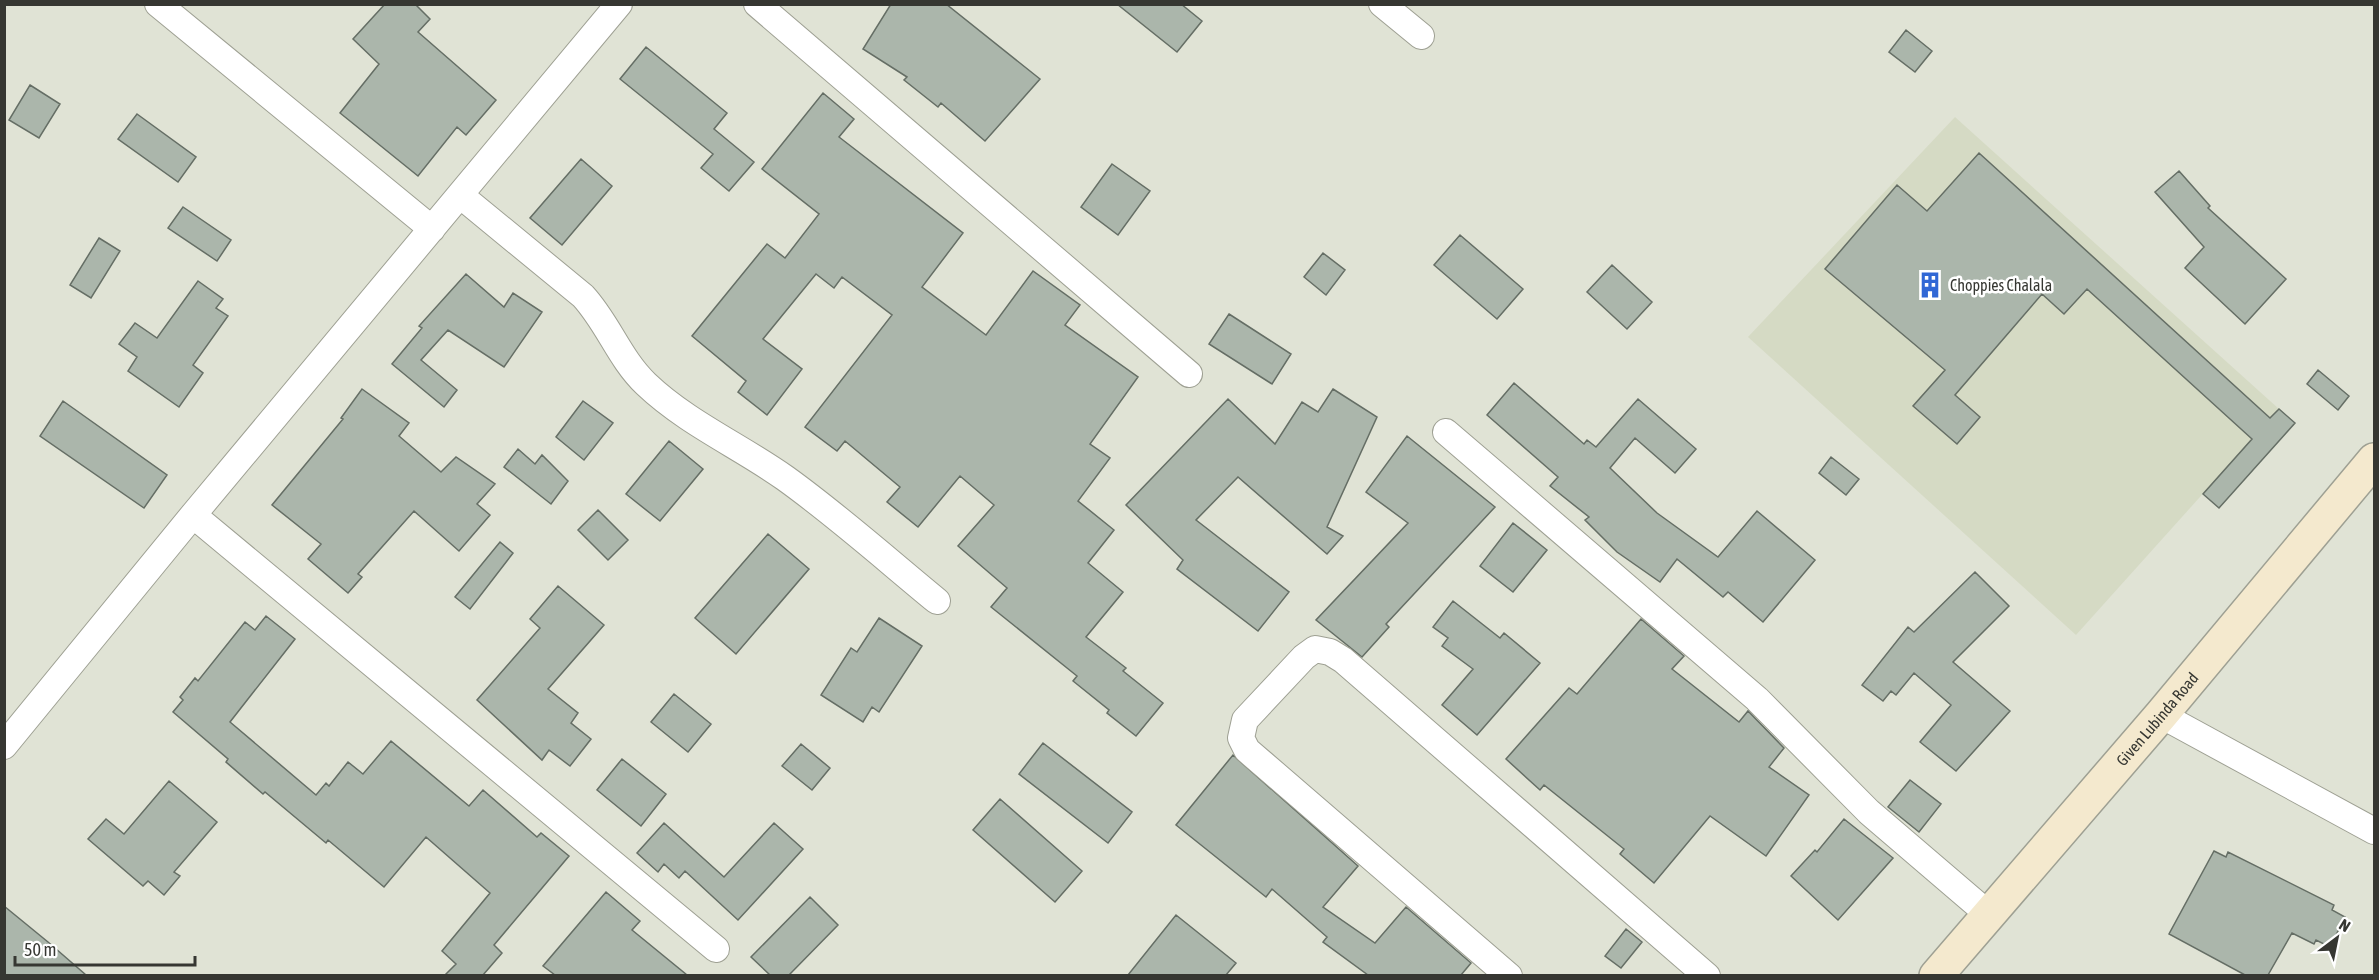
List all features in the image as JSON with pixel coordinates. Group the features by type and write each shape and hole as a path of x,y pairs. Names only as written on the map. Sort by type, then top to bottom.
{"street":[{"path":"158,4 432,229"},
{"path":"4,746 193,514 619,4"},
{"path":"757,4 1189,374"},
{"path":"1382,4 1420,36"},
{"path":"460,195 583,296 596,310 620,354 648,386 729,445 786,479 937,601"},
{"path":"1446,432 1757,699 1869,812 1987,913"},
{"name":"Given Lubinda Road","path":"1936,975 1987,913 2161,715 2374,460"},
{"path":"193,514 716,949"},
{"path":"1509,975 1247,750 1241,738 1245,720 1304,657 1315,649 1330,652 1343,660 1707,975"},
{"path":"2161,715 2374,831"}],"shaded area":[{"path":"1955,117 2279,409 2076,635 1748,337"}],"building":[{"path":"385,4 415,4 430,19 418,32 496,100 466,135 457,127 418,176 340,113 379,64 353,39"},
{"path":"891,4 946,4 1040,79 985,141 941,103 938,107 904,80 907,77 863,49"},
{"path":"1117,4 1181,4 1202,21 1177,52"},
{"path":"1906,30 1932,51 1915,72 1889,52"},
{"path":"646,47 727,113 714,129 754,162 729,191 701,168 713,154 620,79"},
{"path":"30,85 60,104 39,138 9,120"},
{"path":"823,93 854,119 839,137 963,233 922,287 986,335 1033,271 1080,305 1065,325 1138,377 1090,444 1110,458 1078,501 1114,530 1088,563 1123,592 1086,637 1126,668 1123,671 1163,703 1136,736 1107,713 1109,710 1073,681 1077,676 991,607 1007,588 958,546 994,505 960,476 918,527 887,502 900,487 845,441 837,451 805,427 892,315 842,277 834,288 816,274 763,339 802,369 767,415 738,392 746,381 692,336 767,244 785,258 819,214 762,169"},
{"path":"137,114 196,157 178,182 118,139"},
{"path":"1979,153 2270,418 2279,409 2295,423 2219,508 2203,494 2252,439 2087,289 2064,314 2042,294 1955,395 1980,417 1957,444 1913,406 1945,370 1825,269 1897,185 1927,211"},
{"path":"581,159 612,186 562,245 530,218"},
{"path":"1112,164 1150,191 1118,235 1081,207"},
{"path":"2179,171 2210,206 2208,208 2286,279 2245,324 2185,268 2204,247 2155,192"},
{"path":"183,207 231,240 217,261 168,228"},
{"path":"1460,235 1523,289 1497,319 1434,265"},
{"path":"99,238 120,251 91,298 70,285"},
{"path":"1323,253 1345,270 1326,295 1304,277"},
{"path":"1612,265 1652,302 1627,329 1587,292"},
{"path":"466,274 504,307 513,293 542,312 504,367 448,330 421,360 457,390 444,407 392,364 422,328 419,326"},
{"path":"198,281 223,299 216,308 228,316 193,365 203,373 179,407 128,371 137,357 119,344 135,323 157,338"},
{"path":"1229,314 1291,354 1272,384 1209,344"},
{"path":"2318,370 2349,396 2338,410 2307,384"},
{"path":"1514,383 1584,444 1587,440 1596,447 1638,399 1696,449 1675,473 1635,438 1610,468 1657,513 1718,557 1757,511 1815,560 1763,622 1728,592 1723,597 1677,559 1660,582 1617,552 1585,520 1589,517 1550,486 1558,477 1487,415"},
{"path":"362,389 409,423 399,436 441,472 456,457 495,484 477,504 490,515 459,551 414,511 358,574 362,577 348,593 308,559 321,544 272,505 343,419 341,418"},
{"path":"1333,389 1377,417 1327,527 1343,536 1327,554 1238,477 1196,520 1289,592 1258,631 1177,569 1183,560 1126,505 1228,399 1275,444 1302,402 1318,412"},
{"path":"63,401 167,475 144,508 40,436"},
{"path":"583,401 613,423 584,460 556,437"},
{"path":"1407,436 1495,507 1386,624 1389,627 1362,657 1316,620 1408,523 1366,492"},
{"path":"669,441 703,469 660,521 626,494"},
{"path":"518,449 535,464 542,455 568,481 551,504 504,467"},
{"path":"1831,457 1859,479 1846,495 1819,473"},
{"path":"598,510 628,540 608,560 578,530"},
{"path":"1513,523 1547,550 1513,592 1480,566"},
{"path":"768,534 809,569 736,654 695,618"},
{"path":"500,542 513,553 470,609 455,597"},
{"path":"1975,572 2009,606 1953,662 2010,711 1956,771 1920,742 1951,705 1914,673 1896,695 1891,691 1883,701 1862,685 1908,627 1914,632"},
{"path":"558,586 604,625 548,689 578,713 571,723 591,739 570,766 549,750 542,760 477,700 540,628 530,619"},
{"path":"1453,601 1500,638 1504,633 1540,663 1477,735 1442,705 1473,669 1442,646 1448,638 1433,627"},
{"path":"266,616 295,639 230,722 316,795 326,783 329,786 348,762 363,774 391,741 469,806 483,790 537,837 541,833 569,856 494,945 502,953 483,975 445,975 456,964 442,951 490,893 426,837 384,887 328,840 326,843 265,792 263,794 226,762 228,759 173,712 183,700 180,697 195,678 198,681 245,622 255,630"},
{"path":"879,618 922,646 879,712 872,707 863,722 821,695 851,648 857,652"},
{"path":"1641,619 1684,656 1672,669 1739,722 1748,711 1784,748 1769,767 1809,795 1766,856 1710,816 1654,883 1620,854 1624,849 1544,785 1540,790 1506,759 1569,688 1577,694"},
{"path":"674,694 711,724 688,752 651,722"},
{"path":"1043,743 1132,812 1108,843 1019,774"},
{"path":"801,744 830,768 812,790 782,766"},
{"path":"1233,755 1358,866 1323,907 1375,943 1406,907 1471,963 1461,975 1368,975 1323,942 1327,937 1272,889 1266,897 1176,825"},
{"path":"622,759 666,794 641,826 597,790"},
{"path":"1910,780 1941,804 1919,832 1888,807"},
{"path":"169,781 217,822 174,872 180,876 164,895 148,881 143,886 88,839 106,819 124,834"},
{"path":"1000,799 1082,871 1055,902 973,830"},
{"path":"1844,819 1893,858 1838,920 1791,876 1815,850 1817,852"},
{"path":"664,823 724,877 774,823 803,849 738,920 685,871 679,878 664,864 658,872 637,853"},
{"path":"2214,851 2226,857 2228,852 2334,905 2332,910 2345,917 2330,947 2316,940 2314,944 2292,933 2268,975 2245,975 2169,934"},
{"path":"606,892 640,921 632,930 687,975 555,975 543,966"},
{"path":"810,897 838,925 789,975 770,975 751,957"},
{"path":"4,906 48,942 86,975 4,975"},
{"path":"1176,915 1236,963 1226,975 1128,975"},
{"path":"1626,929 1642,942 1621,968 1605,956"}],"place":[{"name":"Choppies Chalala","path":"1930,285"}]}
